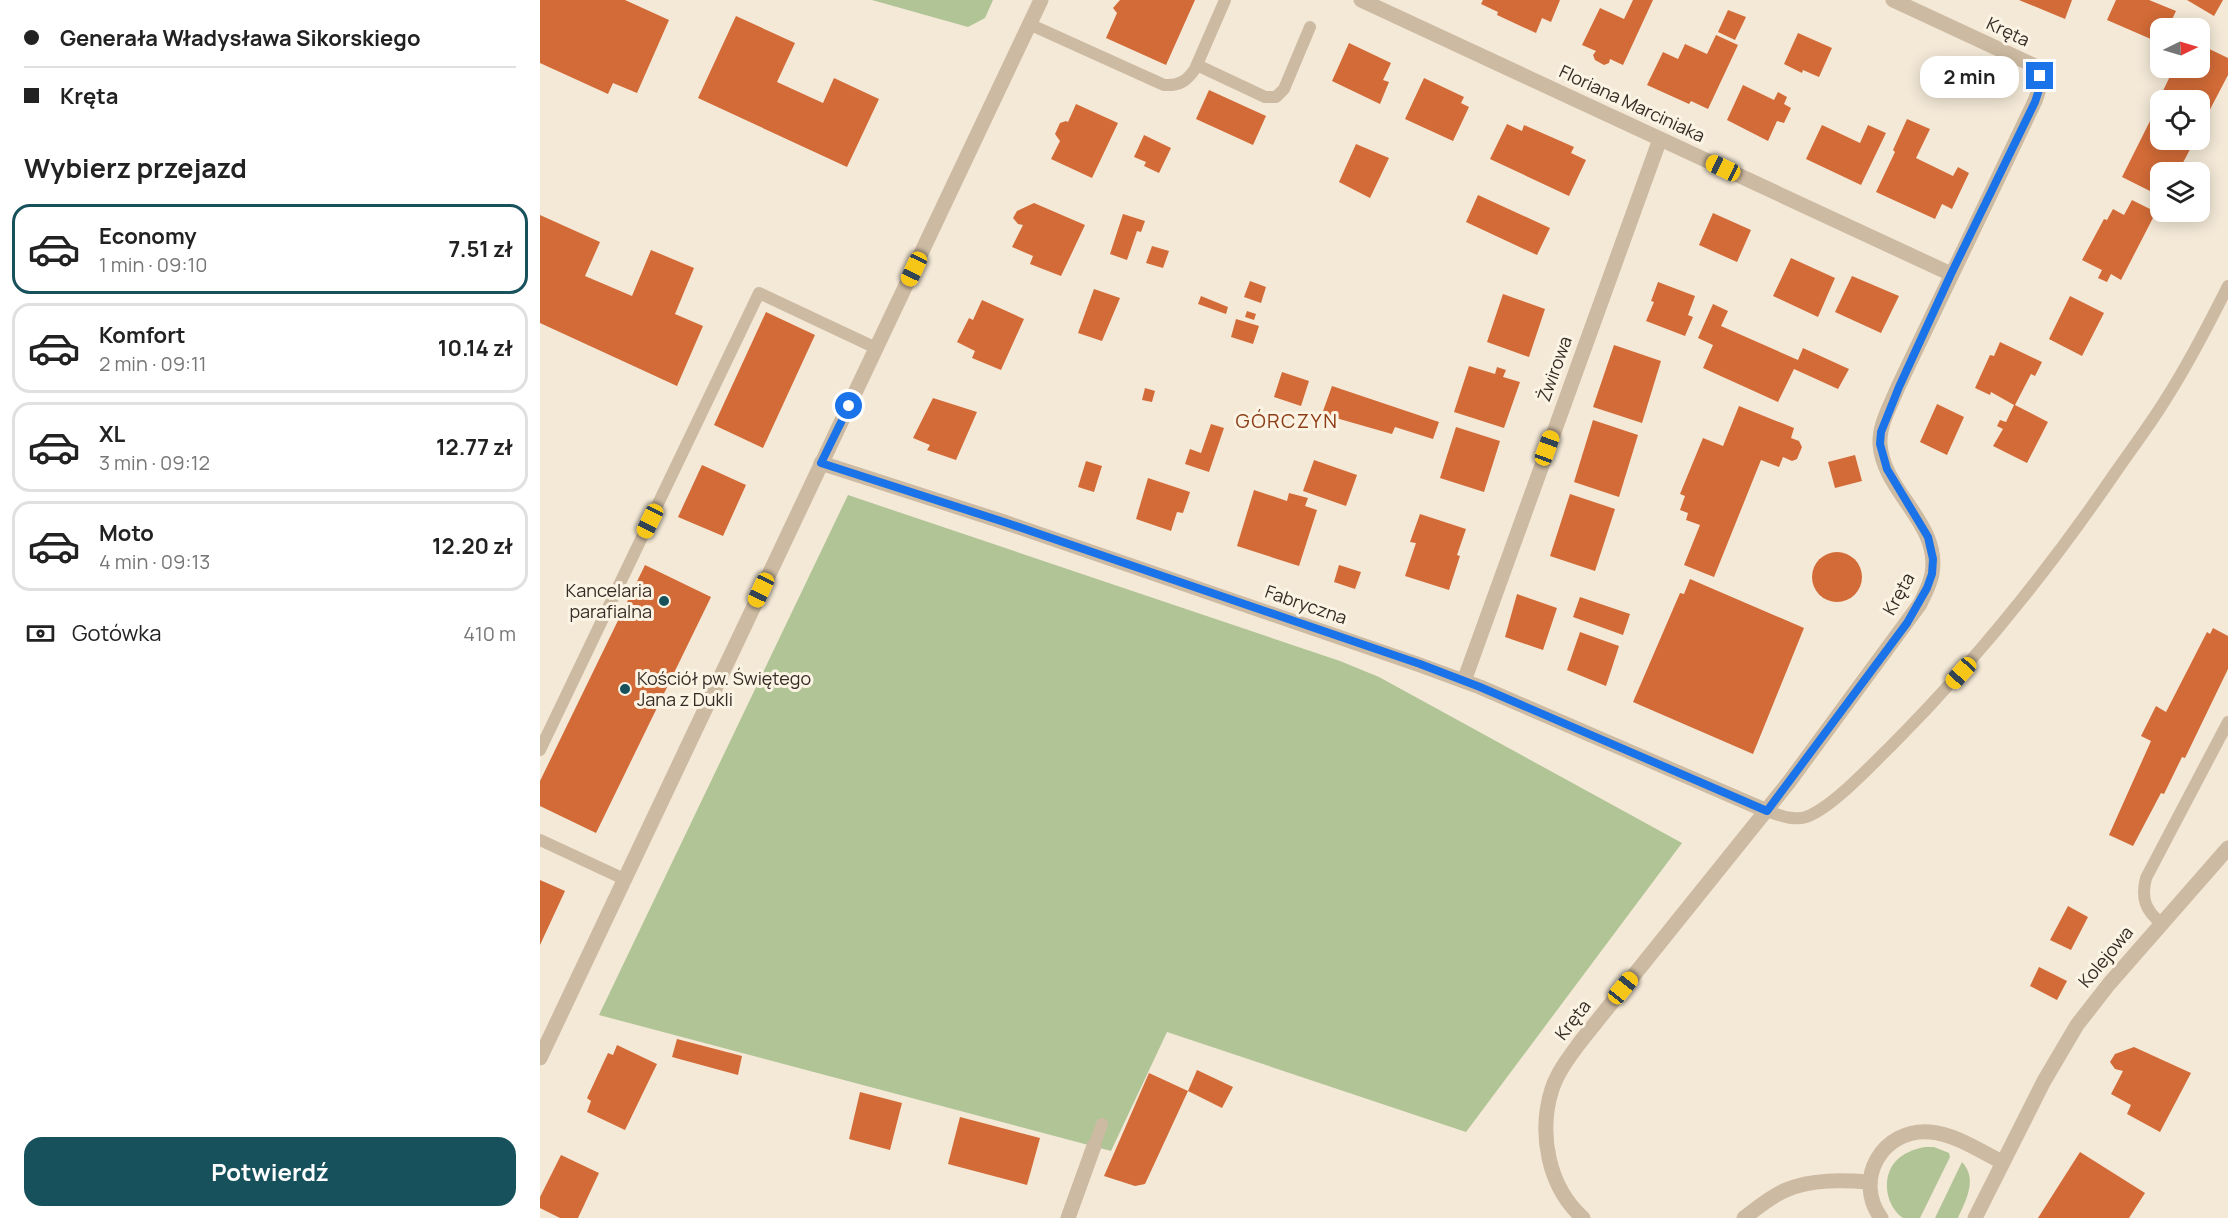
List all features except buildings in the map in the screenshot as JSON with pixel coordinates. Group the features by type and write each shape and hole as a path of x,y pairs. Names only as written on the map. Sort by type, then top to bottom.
{"street":[{"path":"540,1058 1041,0"},
{"name":"Floriana Marciniaka","path":"1361,0 1951,274"},
{"name":"Kręta","path":"1583,1218 1564,1194 1552,1172 1547,1151 1547,1110 1552,1088 1561,1070 1581,1041 1767,811 1907,623 1927,588 1932,574 1933,559 1928,537 1887,469 1880,444 1881,432 1899,387 2035,102 2041,84 2038,70 2027,62 1893,0"},
{"name":"Żwirowa","path":"1464,681 1660,139"},
{"name":"Fabryczna","path":"821,463 1015,526 1464,681 1767,811"},
{"path":"2161,923 2228,848"},
{"name":"Kolejowa","path":"1975,1218 2044,1081 2078,1025 2109,984 2161,923"},
{"path":"1881,1218 1874,1205 1870,1182 1872,1168 1887,1147 1909,1134 1919,1132 1943,1134 2002,1162"},
{"path":"1068,1218 1094,1146"},
{"path":"1744,1218 1774,1196 1798,1186 1822,1182 1870,1182"}],"lane":[{"path":"1029,24 1164,85 1177,85 1192,74 1225,0"},
{"path":"1197,65 1265,97 1276,97 1284,88 1310,27"},
{"path":"1767,811 1790,818 1800,818 1816,812 1836,798 1868,769 1961,673 2025,597 2088,513 2164,402 2202,338 2228,286"},
{"path":"540,750 759,293 876,348"},
{"name":"Kolejowa","path":"2161,923 2151,915 2145,904 2146,878 2228,722"},
{"path":"540,840 624,879"},
{"path":"1094,1146 1102,1124"}],"green space":[{"path":"872,0 993,0 985,18 968,27"},
{"path":"848,495 1340,661 1379,677 1682,843 1466,1132 1167,1032 1111,1151 599,1015"},
{"path":"1925,1147 1934,1147 1949,1153 1950,1157 1920,1218 1903,1218 1889,1200 1888,1176 1895,1162 1902,1156"},
{"path":"1962,1162 1967,1169 1970,1182 1967,1197 1958,1218 1935,1218"}],"place":[{"name":"Kancelaria parafialna","path":"664,601"},
{"name":"Kościół pw. Świętego Jana z Dukli","path":"625,689"}],"district":[{"name":"GÓRCZYN","path":"1287,421"}],"route":[{"path":"849,406 821,463 1004,522 1420,664 1480,687 1767,811 1907,623 1920,604 1927,588 1932,574 1933,559 1928,537 1887,469 1880,444 1881,432 1951,274 2035,102 2041,84 2040,76"}]}
